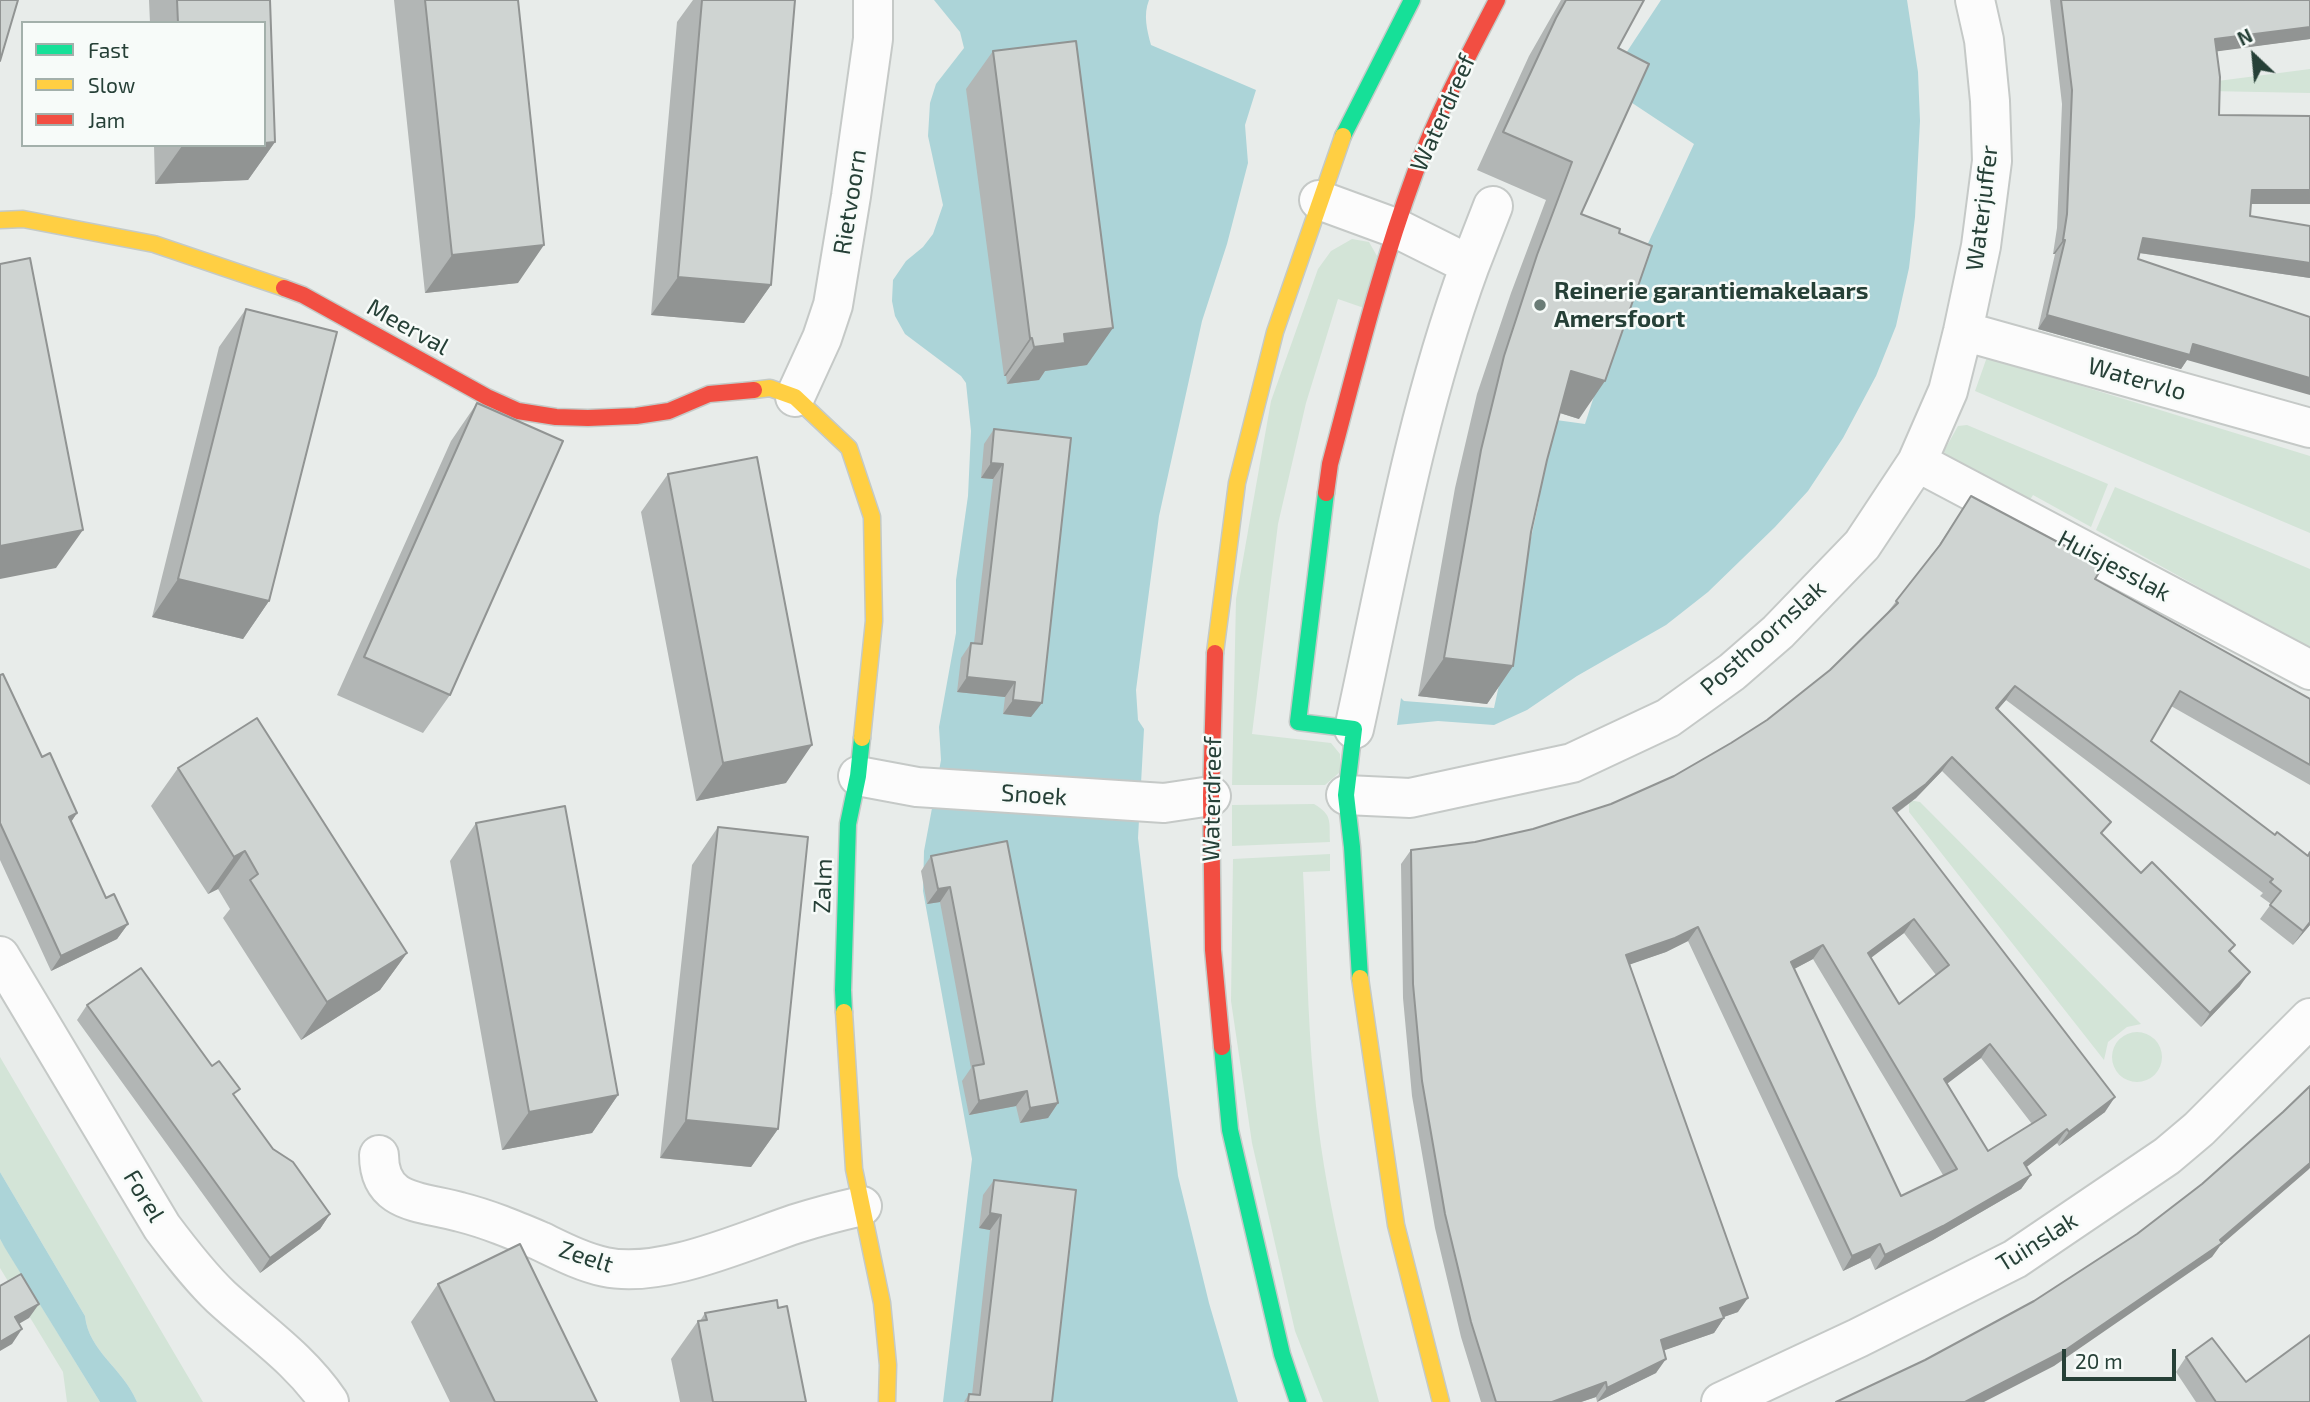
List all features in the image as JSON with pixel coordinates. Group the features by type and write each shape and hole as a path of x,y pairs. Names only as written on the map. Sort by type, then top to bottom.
{"street":[{"name":"Rietvoorn","path":"795,397 822,338 833,305 852,196 873,39 873,0"},
{"name":"Waterdreef","path":"1298,1402 1282,1354 1230,1130 1213,950 1211,796 1216,635 1237,483 1275,332 1340,141 1412,0"},
{"name":"Waterdreef","path":"1354,729 1298,722 1330,464 1380,277 1416,171 1465,61 1497,0"},
{"name":"Waterjuffer","path":"1964,331 1981,246 1992,160 1984,40 1975,0"},
{"path":"1319,200 1398,229 1470,265"},
{"path":"1441,1402 1396,1225 1360,978 1346,795 1354,729 1419,432 1456,305 1493,206"},
{"name":"Meerval","path":"0,220 23,219 154,244 303,295 487,397 518,411 567,417 636,416 669,411 709,394 770,388 795,397"},
{"name":"Watervlo","path":"1964,331 2310,428"},
{"name":"Posthoornslak","path":"1346,795 1410,798 1572,763 1668,718 1732,673 1778,632 1862,545 1917,462 1948,391 1964,331"},
{"name":"Zalm","path":"795,397 849,448 872,517 874,621 858,776 848,824 843,990 854,1169 882,1303 888,1365 887,1402"},
{"name":"Huisjesslak","path":"1917,462 2310,670"},
{"name":"Snoek","path":"858,776 917,787 1164,803 1211,796"},
{"name":"Forel","path":"0,956 162,1227 187,1261 220,1296 306,1370 329,1402"},
{"name":"Tuinslak","path":"1721,1402 1858,1338 2015,1259 2167,1156 2199,1129 2310,1018"},
{"name":"Zeelt","path":"379,1155 379,1168 384,1181 396,1196 472,1215 582,1260 607,1267 651,1268 698,1257 817,1217 862,1206"}],"green space":[{"path":"2310,69 2310,93 2208,91 2210,82"},
{"path":"1352,239 1369,242 1377,256 1364,308 1338,299 1306,403 1278,524 1252,734 1331,743 1340,754 1340,772 1325,785 1232,785 1236,599 1271,401 1318,269 1331,251"},
{"path":"1987,357 2310,456 2310,533 1975,391"},
{"path":"1967,425 2108,484 2091,527 2033,495 2027,505 1945,458 1944,451 1958,426"},
{"path":"2115,487 2310,569 2310,649 2096,530"},
{"path":"1909,800 1920,802 2141,1024 2127,1027 2108,1042 2104,1060 1909,812"},
{"path":"1314,804 1327,816 1330,842 1232,846 1232,805"},
{"path":"1330,854 1330,871 1303,872 1314,1085 1331,1205 1379,1402 1323,1402 1295,1331 1252,1143 1231,1001 1233,859"},
{"path":"2137,1032 2155,1039 2162,1057 2155,1075 2137,1082 2119,1075 2112,1057 2119,1039"},
{"path":"0,1057 203,1402 137,1402 124,1379 93,1340 85,1316 0,1172"},
{"path":"0,1239 100,1402 67,1402 63,1372 0,1268"}],"water":[{"path":"934,0 1149,0 1146,17 1151,45 1256,90 1245,125 1248,163 1227,244 1202,321 1159,516 1136,690 1138,720 1144,729 1138,838 1178,1176 1209,1303 1238,1402 943,1402 972,1159 923,891 924,851 941,760 939,727 956,633 956,580 968,496 971,431 966,383 961,376 905,334 895,316 892,301 893,280 906,261 923,247 933,234 943,205 928,136 930,103 936,84 964,48 960,32"},
{"path":"1661,0 1907,0 1918,72 1920,121 1915,217 1909,268 1896,326 1876,376 1843,438 1808,491 1708,592 1666,625 1577,676 1527,710 1494,725 1438,721 1397,725 1401,698 1404,701 1494,708 1539,501 1549,419 1585,424 1632,278 1694,144 1605,85"},
{"path":"0,1172 85,1316 93,1340 124,1379 137,1402 100,1402 5,1248 0,1239"}],"building":[{"path":"0,0 18,0 0,61"},
{"path":"177,0 270,0 275,142 266,143 266,21 178,21"},
{"path":"425,0 518,0 544,245 452,255"},
{"path":"702,0 795,0 771,285 678,277"},
{"path":"1566,0 1644,0 1618,48 1649,64 1581,214 1620,229 1619,233 1652,246 1605,381 1571,371 1531,532 1513,666 1444,658 1481,450 1504,356 1537,255 1572,162 1503,132"},
{"path":"2061,0 2310,0 2310,27 2215,39 2220,77 2219,115 2310,116 2310,190 2252,190 2250,216 2310,226 2310,263 2143,238 2138,259 2310,317 2310,378 2193,344 2190,355 2047,315 2065,240 2067,214 2072,90"},
{"path":"1076,41 1113,328 1064,334 1065,343 1034,347 1030,338 993,51"},
{"path":"30,258 83,530 0,546 0,264"},
{"path":"246,309 337,332 269,601 178,579"},
{"path":"477,403 563,441 450,695 364,657"},
{"path":"994,429 1071,438 1042,703 1013,700 1015,682 967,677 971,643 982,644 1003,464 991,463"},
{"path":"757,457 812,745 723,763 668,474"},
{"path":"1971,496 2103,566 2095,579 2310,699 2310,765 2180,691 2151,741 2275,835 2277,832 2308,856 2310,852 2310,922 2303,931 2270,905 2281,891 2270,882 2273,879 2015,686 1996,708 2111,822 2101,833 2141,873 2152,862 2235,945 2229,951 2250,972 2210,1013 1952,757 1926,784 1893,808 2115,1097 2069,1132 2067,1129 2024,1163 2031,1175 1943,1226 1885,1255 1880,1244 1852,1256 1698,927 1626,955 1748,1298 1720,1308 1724,1318 1661,1340 1666,1359 1607,1388 1606,1382 1552,1402 1496,1402 1471,1322 1445,1214 1422,1081 1413,984 1411,850 1475,842 1533,829 1611,804 1674,776 1767,720 1830,670 1898,603 1896,601 1940,545","holes":["1914,919 1949,965 1899,1004 1868,953","1823,945 1957,1169 1901,1196 1791,962","1990,1044 2046,1115 1988,1151 1944,1079"]},
{"path":"3,674 42,757 50,753 77,813 69,817 106,898 114,894 128,924 61,956 0,823 0,675"},
{"path":"257,718 407,953 327,1002 250,880 258,874 245,851 234,857 178,768"},
{"path":"565,806 618,1095 529,1112 476,823"},
{"path":"718,827 808,837 778,1129 686,1120"},
{"path":"1007,841 1058,1103 1030,1108 1027,1091 979,1101 973,1066 984,1064 950,887 938,889 931,856"},
{"path":"141,968 212,1066 219,1061 240,1089 233,1094 273,1149 293,1162 330,1214 270,1258 87,1005"},
{"path":"2310,1086 2310,1163 2220,1240 2222,1243 2064,1351 1965,1402 1836,1402 1925,1360 2034,1301 2137,1234 2202,1184"},
{"path":"994,1180 1076,1190 1052,1402 968,1402 969,1394 980,1395 1001,1215 990,1213"},
{"path":"520,1244 597,1402 495,1402 438,1284"},
{"path":"21,1274 39,1304 15,1317 22,1329 0,1342 0,1286"},
{"path":"777,1300 778,1308 787,1306 806,1402 713,1402 698,1321 707,1320 705,1313"},
{"path":"2310,1335 2310,1402 2216,1402 2186,1357 2212,1338 2246,1382"}],"traffic: fast":[{"path":"1343,136 1412,0"},
{"path":"1326,493 1298,722 1354,729 1346,795 1360,978"},
{"path":"844,1012 848,824 858,776 862,738"},
{"path":"1222,1047 1230,1130 1282,1354 1298,1402"}],"traffic: slow":[{"path":"1215,653 1237,483 1275,332 1343,136"},
{"path":"0,220 23,219 154,244 284,288"},
{"path":"754,390 770,388 795,397 849,448 872,517 874,621 862,738"},
{"path":"1360,978 1396,1225 1441,1402"},
{"path":"844,1012 854,1169 882,1303 888,1365 887,1402"}],"traffic: jam":[{"path":"1326,493 1330,464 1359,354 1402,209 1433,129 1497,0"},
{"path":"284,288 303,295 487,397 518,411 556,417 636,416 669,411 709,394 754,390"},
{"path":"1215,653 1211,796 1213,950 1222,1047"}],"place":[{"name":"Reinerie garantiemakelaars Amersfoort","path":"1540,305"}]}
